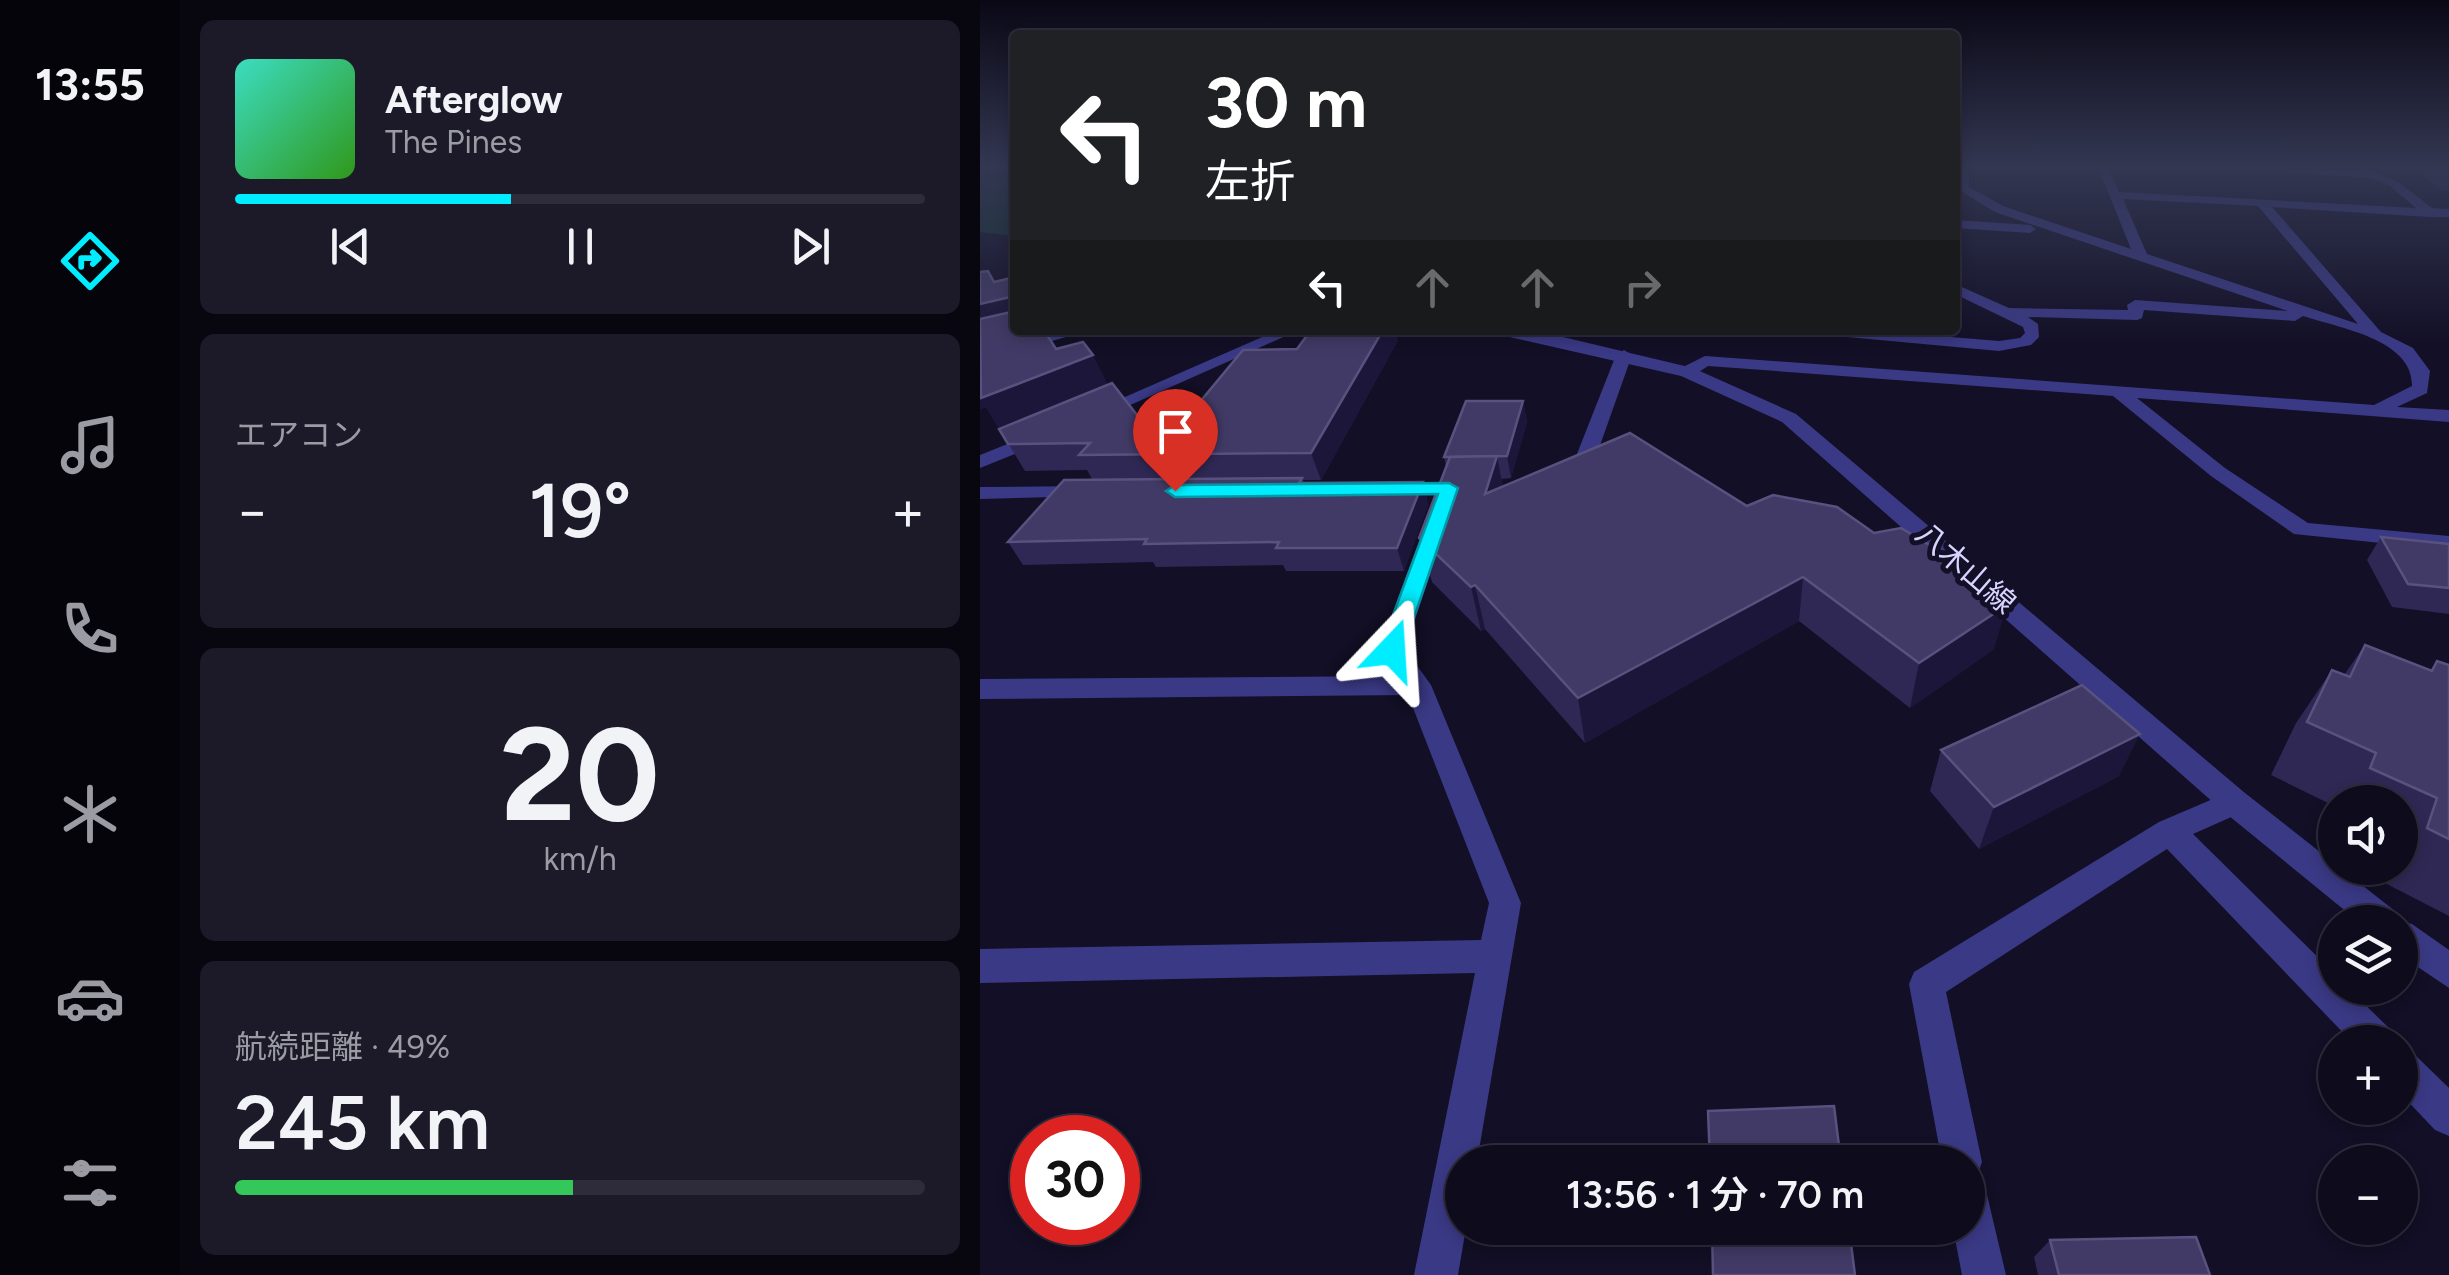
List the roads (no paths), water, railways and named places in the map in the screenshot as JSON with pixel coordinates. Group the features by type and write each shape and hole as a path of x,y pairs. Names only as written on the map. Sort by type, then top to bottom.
{"street":[{"path":"1995,226 2066,231"},
{"path":"2052,226 2333,318 2407,351 2421,372 2421,390 2377,410"},
{"path":"2129,226 2140,254"},
{"path":"2282,226 2375,335"},
{"path":"1869,335 1998,346 2025,342 2033,334 2030,324 2012,312 1960,290"},
{"path":"2012,312 2137,315 2135,306 2333,318"},
{"path":"980,356 1063,335"},
{"path":"980,462 1279,335"},
{"name":"八木山線","path":"1514,335 1624,355 1687,372 1789,418 2234,802 2363,905"},
{"path":"1556,482 1582,468 1624,355"},
{"path":"1687,372 1705,362 1721,362 2449,416"},
{"path":"2119,392 2218,472 2302,529 2449,543"},
{"path":"1436,1275 1506,902 1418,685 1392,650 1449,488"},
{"path":"1371,489 1486,488"},
{"path":"980,493 1117,492"},
{"path":"980,689 1418,685"},
{"path":"1959,1145 1926,984 2170,831 2234,802"},
{"path":"2170,831 2360,1025"},
{"path":"2418,948 2449,971"},
{"path":"980,966 1496,956"},
{"path":"2418,1084 2449,1116"},
{"path":"1978,1245 1984,1275"}]}
